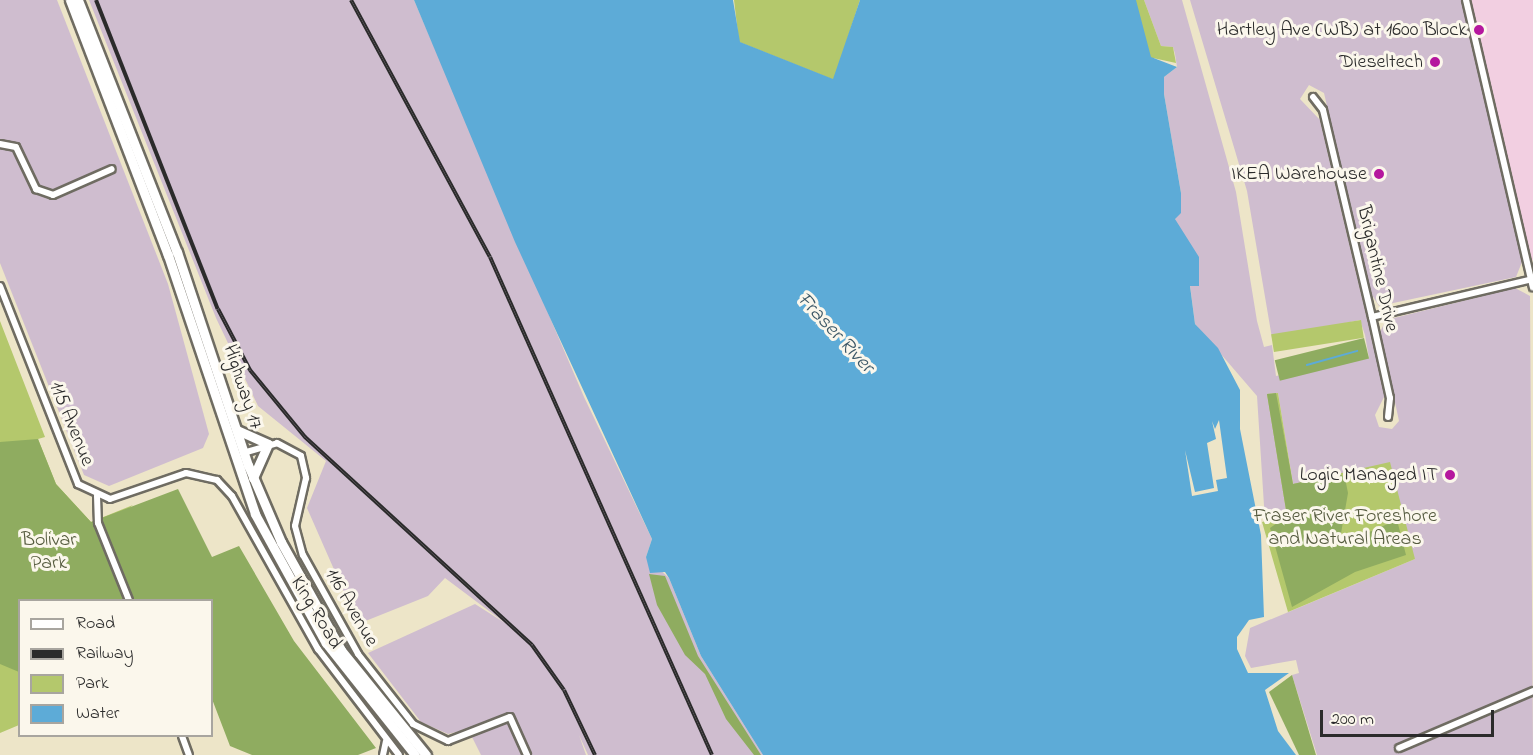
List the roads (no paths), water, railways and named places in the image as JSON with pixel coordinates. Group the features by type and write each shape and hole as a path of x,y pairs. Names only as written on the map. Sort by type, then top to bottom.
{"highway":[{"name":"Highway 17","path":"70,0 168,255 255,514 303,605 352,680 414,755"},
{"name":"Highway 17","path":"78,0 191,290 253,478 326,627 426,755"},
{"path":"237,430 268,444 253,478"}],"street":[{"path":"1466,0 1533,287"},
{"name":"Brigantine Drive","path":"1313,97 1323,110 1372,317 1390,398 1388,417"},
{"path":"0,144 15,147 36,189 53,195 112,169"},
{"path":"1372,317 1532,279"},
{"name":"115 Avenue","path":"0,286 72,474 97,496"},
{"path":"234,457 268,444"},
{"name":"116 Avenue","path":"268,444 290,446 306,469 296,518 300,548 358,654 423,734 448,741 510,717 527,755"},
{"name":"King Road","path":"97,496 125,496 186,473 217,480 232,496 318,649 386,741 399,755"},
{"path":"97,496 98,523 129,599"},
{"path":"1399,747 1533,691"},
{"path":"183,737 189,755"},
{"path":"383,755 386,741"}],"water":[{"name":"Fraser River","path":"414,0 733,0 740,42 833,79 860,0 1136,0 1151,57 1177,67 1164,77 1164,94 1181,193 1181,213 1175,219 1199,257 1199,286 1190,286 1195,324 1218,348 1240,390 1240,429 1261,535 1264,617 1249,620 1237,637 1237,649 1248,673 1289,673 1265,690 1278,731 1296,755 763,755 701,656 669,578 665,572 650,573 646,557 652,539 515,242"}],"waterway":[{"path":"1307,365 1357,351"}],"railway":[{"path":"96,0 218,309 250,370 305,437 532,645 564,690 595,755"},
{"path":"351,0 490,257 712,755"}],"place":[{"name":"Hartley Ave (WB) at 1600 Block","path":"1479,30"},
{"name":"Dieseltech","path":"1435,62"},
{"name":"IKEA Warehouse","path":"1379,174"},
{"name":"Logic Managed IT","path":"1450,475"}],"park label":[{"name":"Fraser River Foreshore and Natural Areas","path":"1345,528"},
{"name":"Bolivar Park","path":"49,552"}]}
